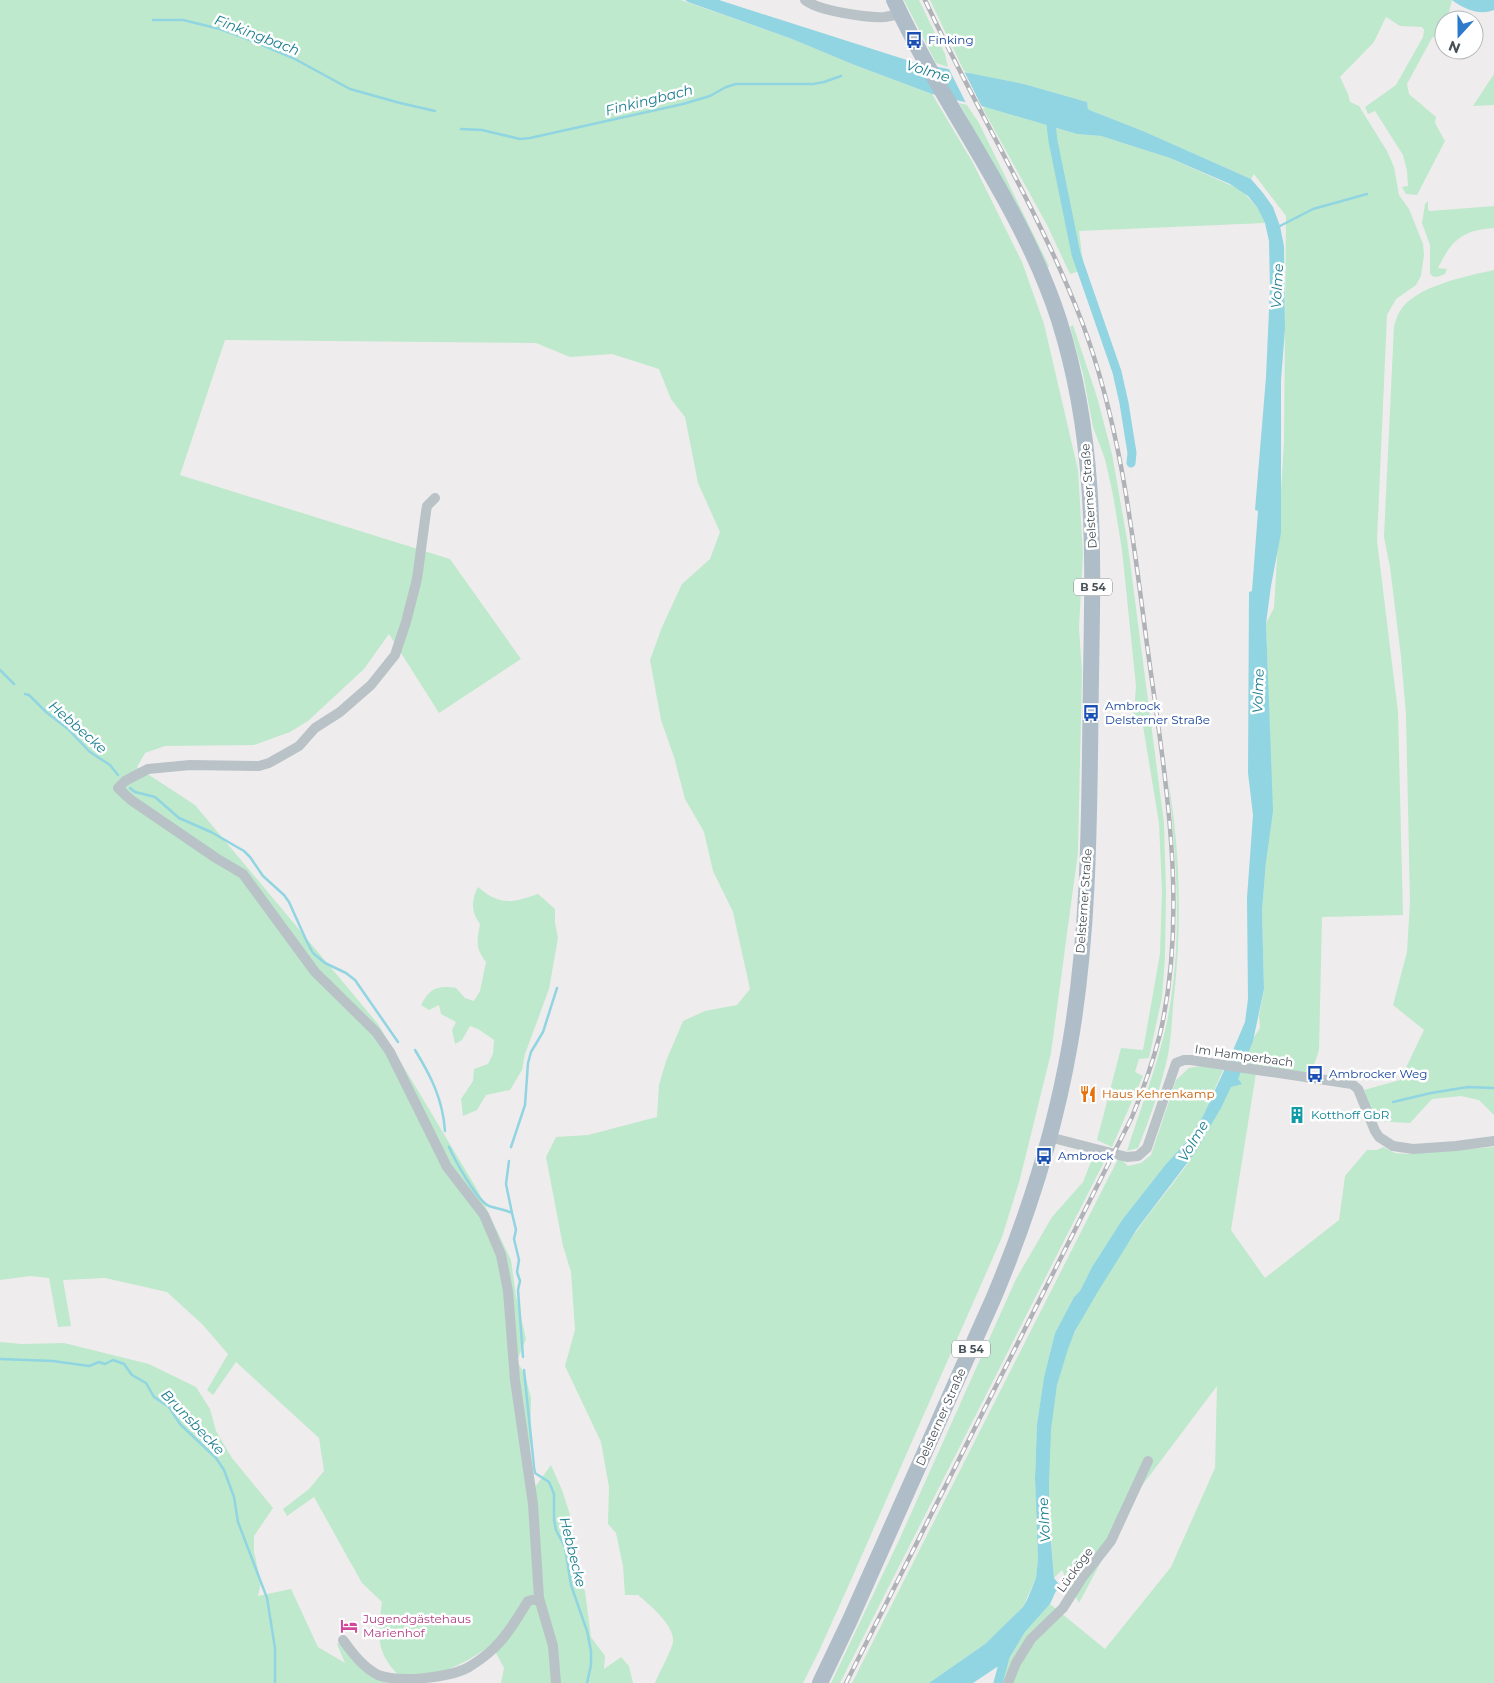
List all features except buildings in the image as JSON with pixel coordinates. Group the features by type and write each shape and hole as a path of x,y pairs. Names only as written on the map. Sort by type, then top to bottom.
{"main road":[{"name":"Delsterner Straße","path":"820,1683 875,1565 1009,1262 1030,1204 1065,1073 1076,1007 1086,891 1093,561 1090,472 1073,369 1048,289 1020,229 897,7"}],"street":[{"path":"806,0 811,4 845,14 884,17 897,7"},
{"path":"435,498 427,506 416,580 402,634 394,655 371,685 340,712 316,728 299,746 269,763 258,766 190,765 148,769 125,781 118,788 132,800 208,853 243,874 316,972 376,1032 390,1052 447,1167 484,1215 501,1255 508,1291 515,1380 533,1504 538,1598 553,1646 556,1683"},
{"name":"Im Hamperbach","path":"1049,1137 1127,1157 1138,1156 1147,1148 1176,1063 1184,1060 1347,1082 1354,1085 1360,1092 1375,1132 1386,1143 1400,1148 1456,1146 1494,1141"},
{"name":"Lücköge","path":"1008,1683 1016,1662 1031,1639 1063,1608 1082,1578 1111,1541 1148,1461"},
{"path":"343,1640 360,1663 379,1675 400,1679 434,1677 468,1668 494,1648 514,1624 528,1601 538,1598"}],"green space":[{"path":"0,0 681,0 792,39 932,94 973,163 1022,262 1044,324 1078,470 1083,554 1079,628 1082,671 1078,852 1051,1053 1020,1179 1002,1237 851,1580 803,1683 655,1683 672,1646 673,1636 661,1616 643,1599 638,1595 625,1595 623,1566 616,1533 608,1524 609,1487 601,1442 565,1366 575,1330 571,1272 563,1246 546,1157 556,1137 588,1135 657,1117 659,1085 666,1061 683,1021 705,1011 737,1005 750,989 733,912 713,871 704,832 685,799 674,757 661,720 650,660 662,627 682,584 710,559 720,532 698,483 685,417 671,399 659,369 612,354 570,357 536,343 225,340 180,475 450,559 521,659 439,713 389,634 364,669 308,721 290,732 254,745 165,746 145,753 137,767 195,805 378,1024 478,1191 511,1260 516,1296 526,1339 517,1361 525,1375 531,1398 530,1469 535,1487 551,1465 562,1490 572,1521 572,1559 579,1583 585,1591 591,1637 605,1656 604,1669 621,1657 629,1666 633,1683 560,1683 543,1595 512,1620 492,1645 468,1660 421,1683 0,1683 0,1342 22,1344 64,1343 149,1364 196,1387 210,1409 216,1431 232,1458 273,1508 254,1536 254,1552 261,1583 258,1596 291,1589 318,1647 345,1663 337,1644 343,1640 360,1663 401,1679 386,1660 381,1647 379,1628 382,1602 362,1583 314,1497 287,1516 283,1509 309,1489 324,1471 319,1438 236,1362 213,1395 207,1390 228,1354 203,1325 167,1292 105,1278 63,1280 71,1326 58,1327 49,1278 31,1276 0,1280"},
{"path":"904,0 919,0 945,54 948,67 936,63"},
{"path":"930,0 1452,0 1450,10 1434,10 1434,37 1407,84 1409,94 1436,117 1435,123 1445,141 1417,195 1406,194 1402,187 1408,186 1403,155 1375,111 1368,114 1365,107 1396,85 1423,37 1424,30 1422,27 1400,26 1386,17 1374,42 1340,77 1350,102 1359,106 1387,151 1394,167 1399,195 1409,209 1423,244 1424,255 1421,276 1416,285 1396,299 1387,315 1377,541 1398,712 1403,915 1322,917 1319,1050 1311,1074 1257,1067 1231,1230 1265,1278 1339,1220 1345,1176 1367,1150 1377,1150 1383,1147 1395,1153 1408,1154 1494,1147 1494,1683 995,1683 1025,1632 1050,1604 1105,1649 1171,1567 1215,1468 1217,1386 1141,1487 1079,1603 1062,1570 1054,1578 1050,1517 1049,1453 1051,1421 1056,1390 1064,1360 1075,1332 1091,1301 1119,1255 1177,1178 1202,1140 1250,1043 1260,1028 1259,1016 1264,989 1262,911 1266,862 1268,677 1266,623 1274,608 1284,442 1286,216 1254,174 1251,179 1143,131 1092,111 1088,109 1087,102 1024,84 964,71"},
{"path":"1494,74 1494,105 1473,106"},
{"path":"959,103 967,105 979,123 1049,266 1047,268 1029,230"},
{"path":"985,107 1077,134 1101,136 1170,158 1241,190 1257,207 1265,223 1079,231 1084,270 1070,274 1047,225 983,109"},
{"path":"1428,201 1428,210 1430,211 1494,206 1494,228 1466,234 1453,244 1438,268 1447,269 1445,274 1437,277 1432,276 1430,273 1430,245 1422,223 1425,204"},
{"path":"1494,270 1494,1115 1479,1100 1461,1096 1432,1099 1410,1123 1373,1121 1364,1090 1400,1080 1424,1030 1393,1005 1407,952 1410,902 1406,714 1390,567 1384,537 1394,326 1400,311 1407,302 1417,295 1442,283"},
{"path":"1073,325 1097,397 1112,454 1127,539 1164,823 1166,891 1162,997 1149,1058 1139,1059 1135,1072 1143,1076 1112,1147 1097,1140 1121,1048 1143,1050 1160,954 1162,891 1159,823 1143,726 1133,726 1136,686 1122,550 1113,495 1105,459 1093,427 1083,374 1070,327"},
{"path":"1168,779 1176,835 1179,892 1178,949 1171,1037 1162,1079 1138,1148 1127,1151 1164,1035 1174,972 1177,907 1174,842"},
{"path":"478,887 493,897 507,901 538,894 555,909 558,938 549,989 525,1054 522,1070 510,1090 486,1095 477,1110 463,1116 461,1099 473,1081 474,1069 488,1064 493,1054 494,1040 470,1026 462,1040 455,1044 452,1030 456,1022 441,1014 439,1005 429,1010 421,1005 431,991 439,988 456,988 465,998 474,1001 480,991 486,962 478,948 480,924 473,906"},
{"path":"1201,1066 1223,1070 1203,1116 1188,1140 1166,1164 1122,1220 1092,1267 1080,1291 1074,1297 1055,1333 1044,1377 1037,1424 1035,1478 1038,1559 1036,1578 1023,1607 985,1644 929,1683 852,1683 1118,1159 1128,1166 1141,1163 1151,1155 1176,1080 1189,1068"},
{"path":"1094,1154 1107,1156 840,1683 831,1683 900,1538 1016,1279 1052,1217 1083,1182"},
{"path":"536,1603 550,1646 553,1683 501,1683 504,1668 495,1651 530,1604"}],"water":[{"name":"Volme","path":"685,0 719,0 913,62 1024,84 1087,102 1088,109 1092,111 1143,131 1251,179 1273,207 1280,226 1284,246 1285,329 1281,380 1281,533 1266,623 1273,811 1262,911 1264,989 1253,1041 1238,1079 1242,1084 1231,1087 1194,1154 1137,1229 1075,1331 1057,1385 1051,1429 1049,1516 1054,1578 1062,1588 1056,1591 1050,1604 1025,1632 1004,1667 1000,1665 973,1683 929,1683 985,1644 1023,1607 1036,1578 1038,1559 1035,1478 1037,1424 1044,1377 1055,1333 1074,1297 1080,1291 1092,1267 1122,1220 1166,1164 1188,1140 1203,1116 1245,1022 1248,999 1247,898 1253,815 1248,773 1249,592 1252,591 1258,511 1255,510 1266,377 1270,288 1269,241 1265,223 1257,207 1248,196 1230,184 1170,158 1101,136 1077,134 985,107 932,94 792,39"},
{"path":"1452,0 1494,0 1494,10 1488,12 1484,12 1484,10 1470,10"}],"pier":[{"path":"948,67 964,71 983,109 967,105"}],"waterway":[{"name":"Finkingbach","path":"153,20 183,20 220,29 293,58 350,89 435,111"},
{"name":"Finkingbach","path":"461,129 482,130 520,139 530,138 683,104 710,96 736,84 813,84 841,76"},
{"path":"1050,115 1053,141 1076,254 1117,372 1132,453 1131,463"},
{"path":"1278,227 1313,209 1367,194"},
{"name":"Hebbecke","path":"0,670 14,684"},
{"name":"Hebbecke","path":"25,694 29,695 46,712 68,729 90,752 110,765 118,775"},
{"name":"Hebbecke","path":"130,788 135,792 155,797 179,818 211,832 244,851 263,876 289,902 313,953 325,963 346,973 355,980 398,1042"},
{"path":"511,1147 525,1105 528,1063 531,1052 543,1032 557,988"},
{"name":"Hebbecke","path":"415,1050 426,1069 439,1099 445,1131"},
{"path":"1393,1102 1468,1087 1494,1088"},
{"name":"Hebbecke","path":"449,1147 467,1180 484,1203 512,1213 516,1230 514,1239 519,1260 517,1272 520,1281 518,1290 523,1357"},
{"path":"509,1161 506,1184 512,1213"},
{"name":"Brunsbecke","path":"0,1359 53,1361 89,1366 99,1362 105,1364 113,1360 124,1364 132,1375 146,1383 154,1397 169,1407 180,1424 216,1458 224,1470 234,1497 238,1522 267,1598 275,1648 275,1683"},
{"name":"Hebbecke","path":"524,1370 535,1473 549,1482 554,1494 556,1530 565,1547 571,1585 587,1631 591,1651 591,1665 587,1683"},
{"path":"998,1683 1005,1657"}],"railway":[{"path":"846,1683 1132,1117 1148,1076 1160,1034 1169,985 1173,936 1171,836 1160,735 1130,517 1106,399 1082,322 1065,280 1027,199 925,0"}],"place":[{"name":"Finking","path":"914,40"},
{"name":"Ambrock Delsterner Straße","path":"1091,713"},
{"name":"Ambrocker Weg","path":"1315,1074"},
{"name":"Haus Kehrenkamp","path":"1088,1094"},
{"name":"Kotthoff GbR","path":"1297,1115"},
{"name":"Ambrock","path":"1044,1156"},
{"name":"Jugendgästehaus Marienhof","path":"349,1626"}]}
